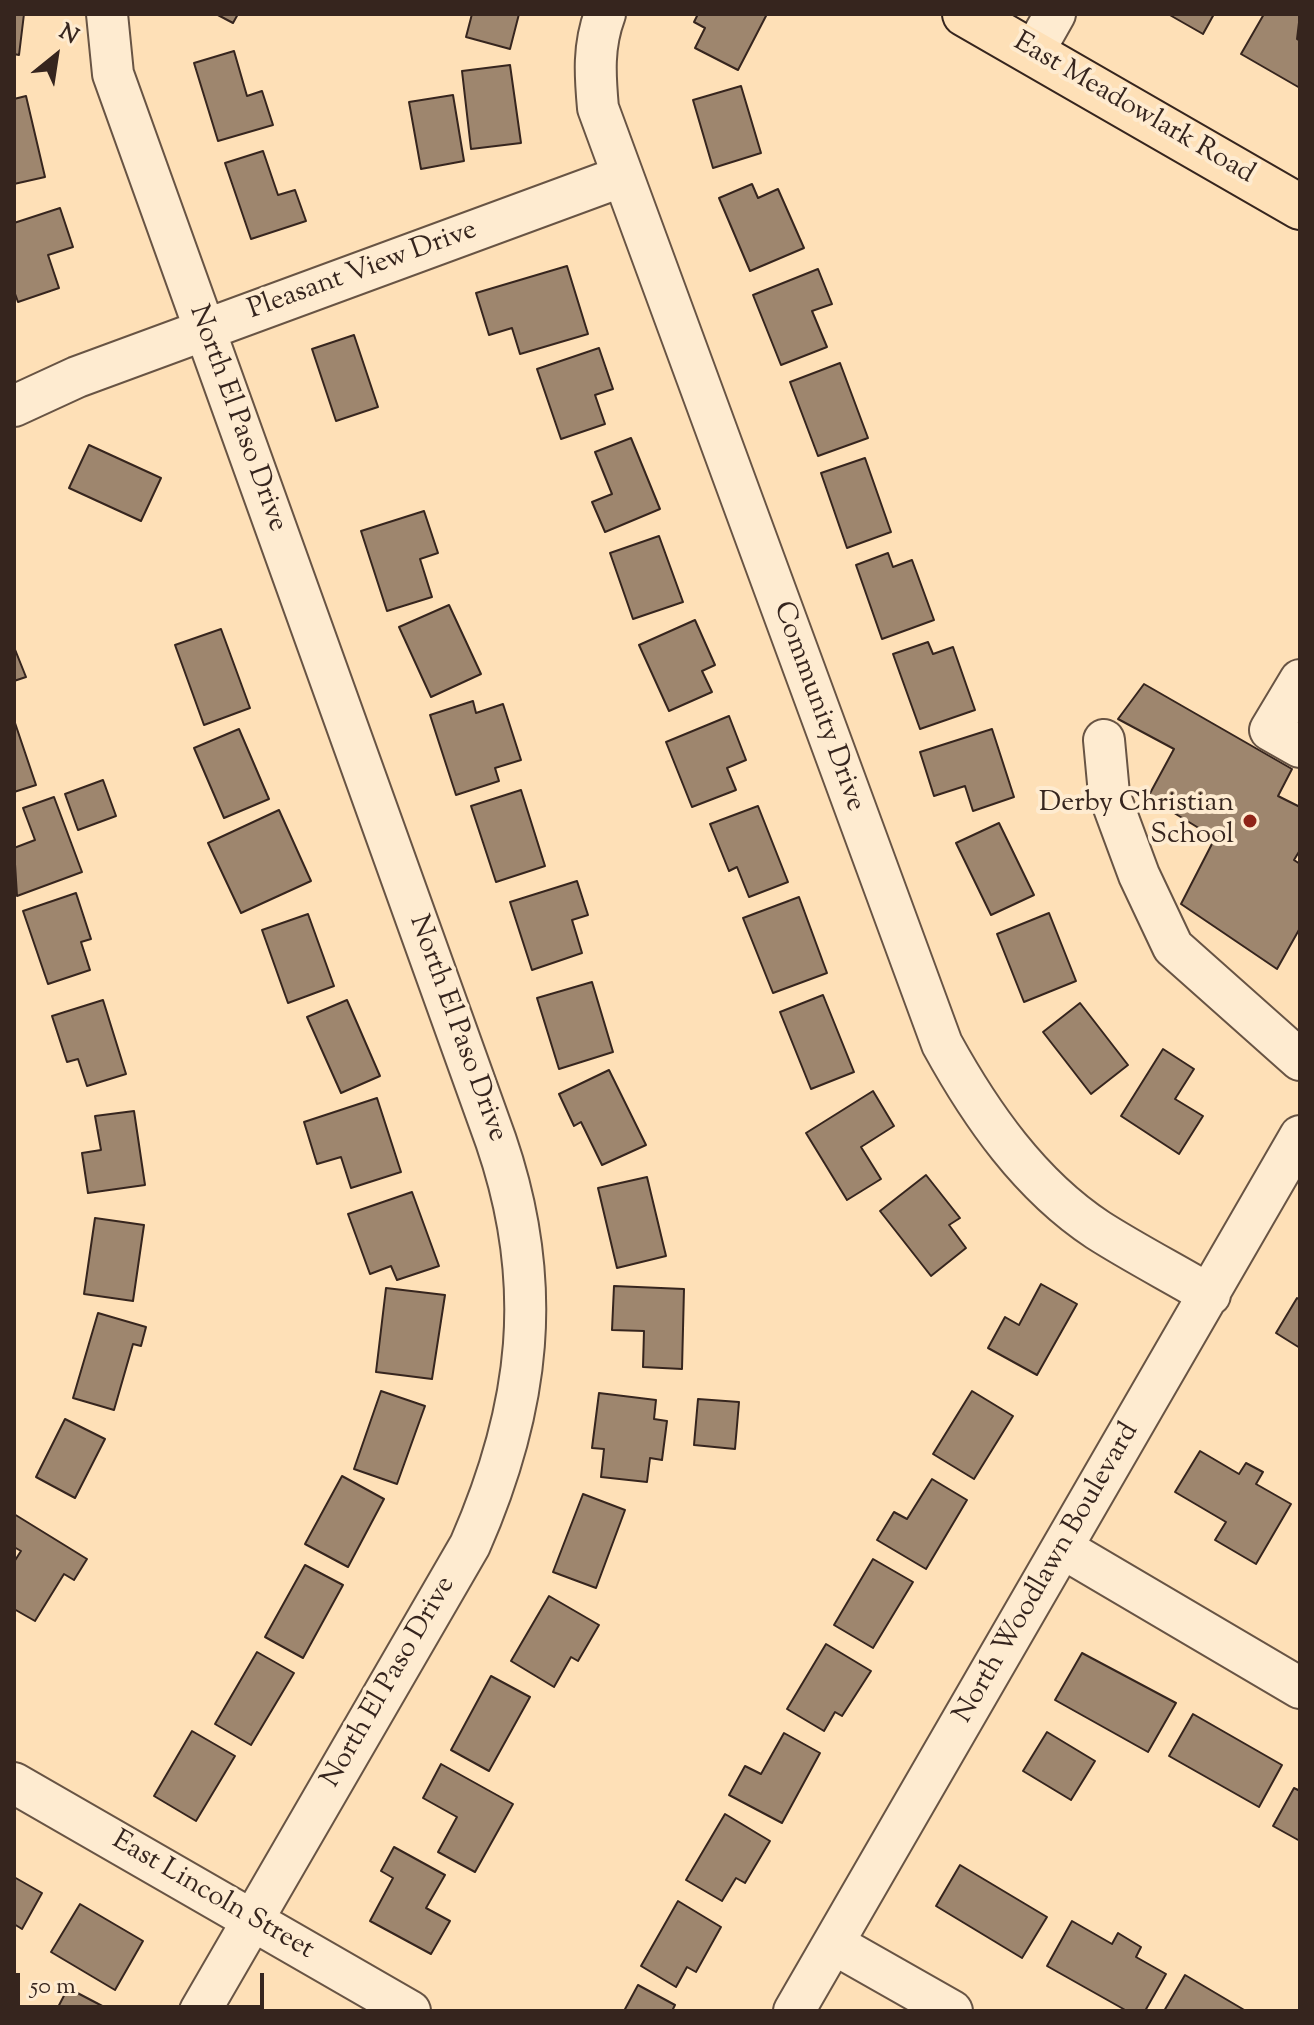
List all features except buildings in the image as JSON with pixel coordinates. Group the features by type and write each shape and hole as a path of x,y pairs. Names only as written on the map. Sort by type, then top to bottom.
{"main road":[{"name":"East Meadowlark Road","path":"965,14 1300,207"}],"street":[{"name":"North El Paso Drive","path":"107,14 113,74 514,1194 527,1293 522,1373 510,1438 493,1493 470,1545 200,2011"},
{"name":"Community Drive","path":"605,14 598,32 594,65 597,94 623,176 942,1044 995,1131 1039,1180 1096,1229 1210,1295"},
{"path":"1033,53 1055,14"},
{"name":"Pleasant View Drive","path":"14,406 77,377 623,176"},
{"path":"1300,680 1270,730 1300,747"},
{"path":"1104,740 1109,794 1139,875 1173,947 1300,1060"},
{"name":"North Woodlawn Boulevard","path":"794,2011 1210,1295 1296,1154"},
{"path":"1064,1549 1300,1688"},
{"name":"East Lincoln Street","path":"14,1783 410,2011"},
{"path":"834,1944 952,2011"}],"place":[{"name":"Derby Christian School","path":"1250,821"}]}
